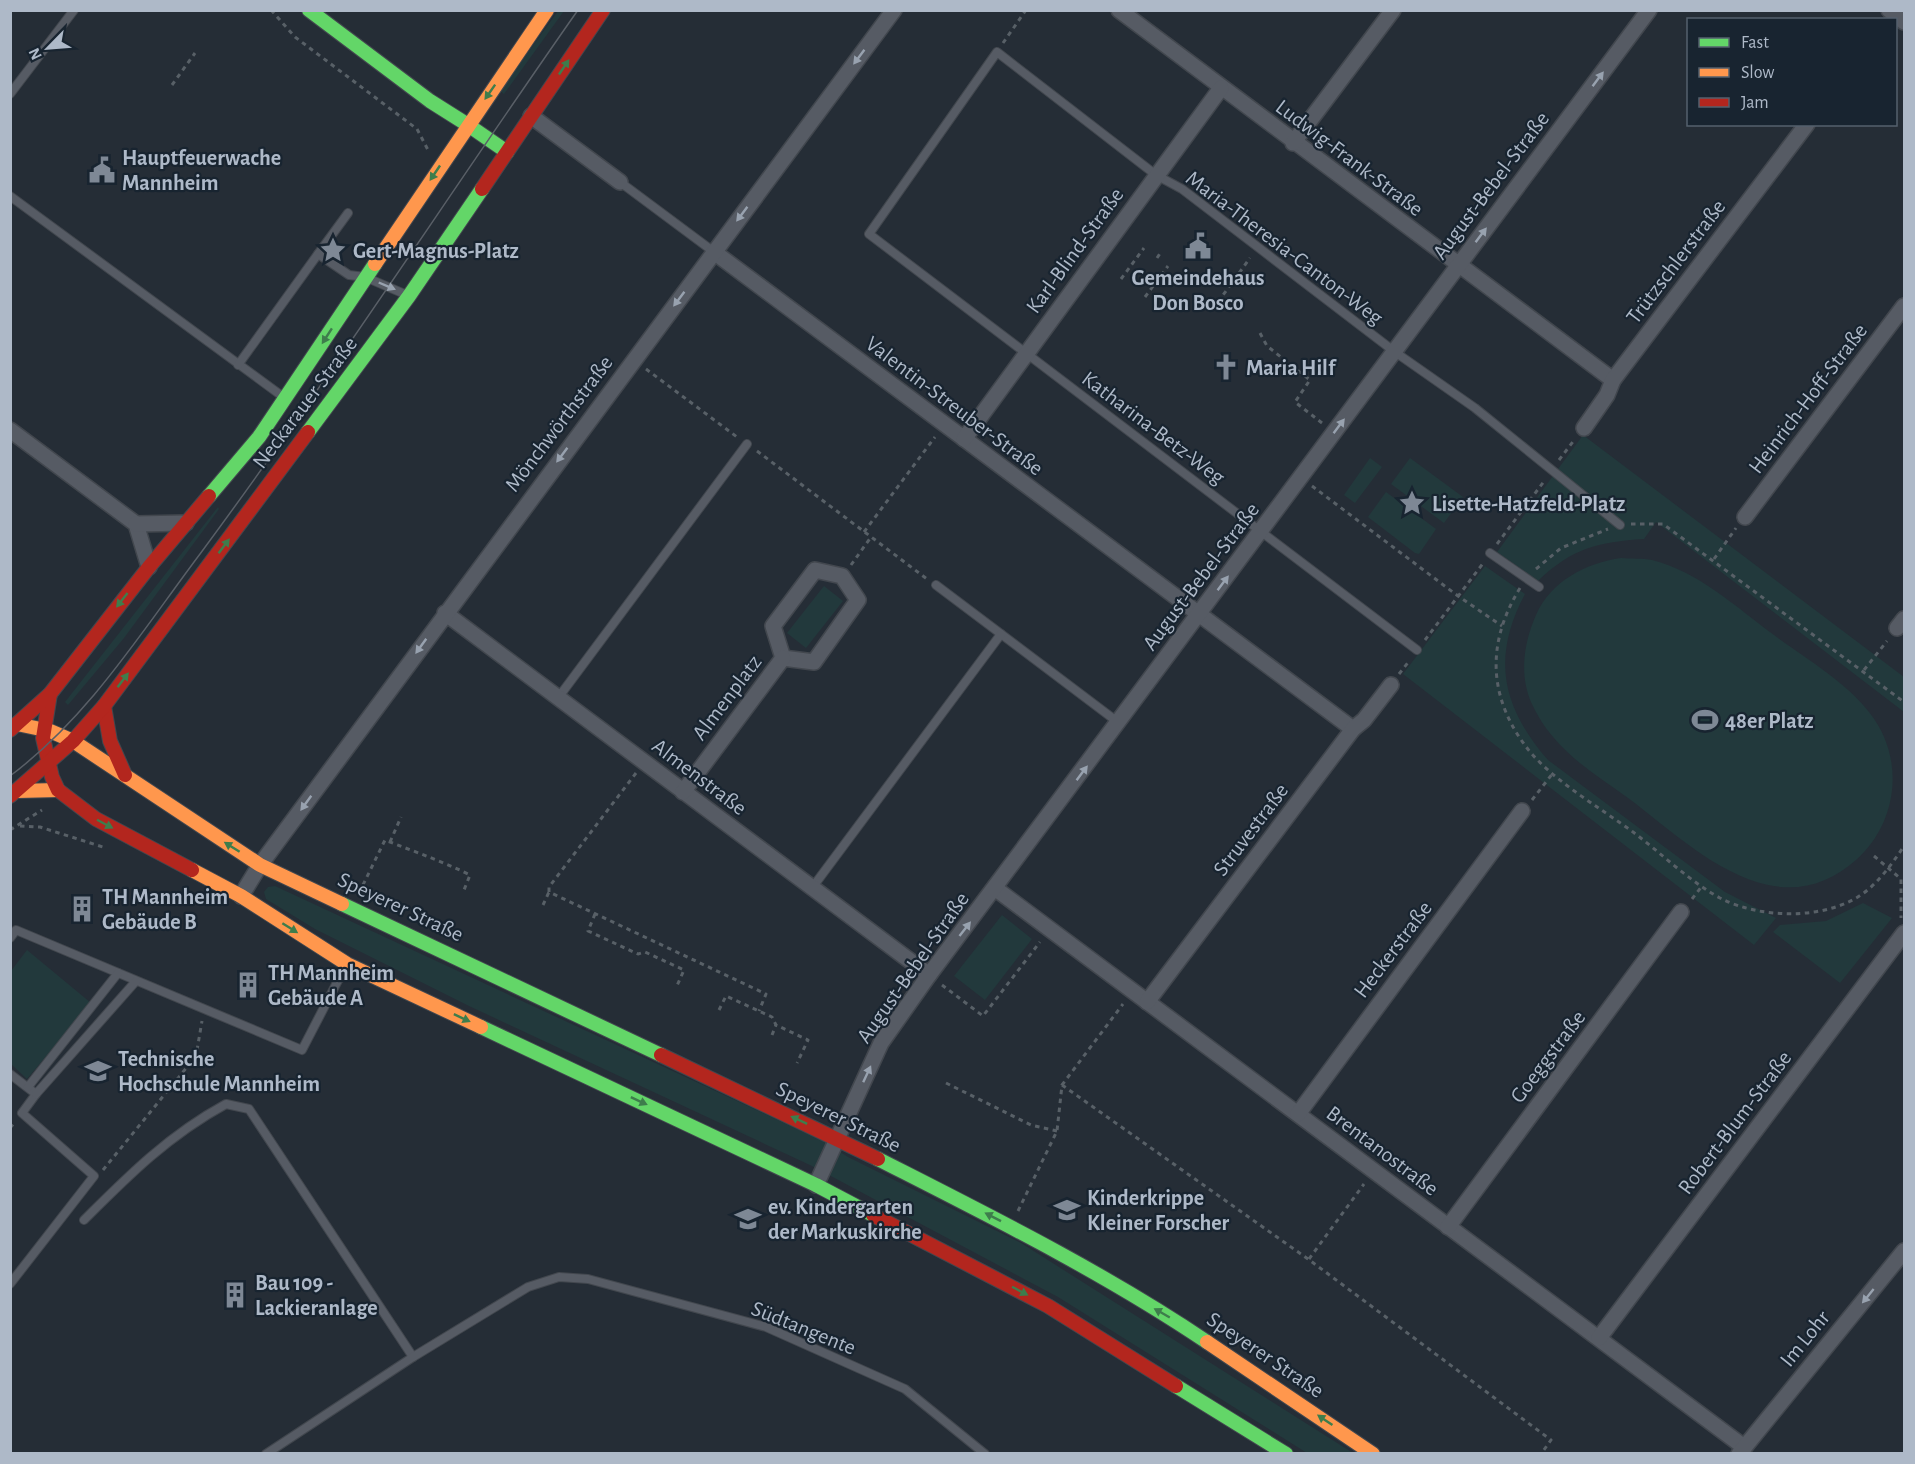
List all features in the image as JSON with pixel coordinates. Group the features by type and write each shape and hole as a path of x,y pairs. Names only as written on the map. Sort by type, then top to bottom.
{"street":[{"path":"309,10 430,101 507,152"},
{"name":"Neckarauer Straße","path":"13,724 50,694 149,567 259,436 548,10"},
{"name":"Neckarauer Straße","path":"14,794 73,741 104,706 409,296 603,10"},
{"name":"Mönchwörthstraße","path":"260,865 894,10"},
{"name":"Ludwig-Frank-Straße","path":"1119,10 1136,15 1221,88 1613,380"},
{"path":"1293,143 1393,10"},
{"name":"August-Bebel-Straße","path":"816,1185 881,1043 929,975 996,889 1649,10"},
{"path":"1889,14 1905,22"},
{"name":"Karl-Blind-Straße","path":"964,439 1221,88"},
{"name":"Valentin-Streuber-Straße","path":"531,116 621,182"},
{"name":"Trützschlerstraße","path":"1584,428 1607,395 1613,380 1805,126"},
{"name":"Valentin-Streuber-Straße","path":"714,252 1353,729"},
{"name":"Heinrich-Hoff-Straße","path":"1745,517 1905,306"},
{"path":"10,430 136,524 149,567"},
{"path":"136,524 186,523"},
{"name":"Almenplatz","path":"815,570 842,576 858,600 814,663 783,658 773,626 815,570"},
{"name":"Almenstraße","path":"445,613 929,975"},
{"name":"Almenplatz","path":"683,792 783,658"},
{"name":"Struvestraße","path":"1147,1002 1353,729 1364,720 1391,685"},
{"path":"50,694 43,729 48,765 58,790 96,819 240,897 347,964 816,1185 1048,1306 1286,1454"},
{"path":"104,706 110,741 126,775"},
{"name":"Speyerer Straße","path":"13,724 43,729 73,741 126,775 203,830 260,865 837,1138 1011,1226 1170,1317 1373,1454"},
{"path":"14,794 58,790"},
{"name":"Heckerstraße","path":"1298,1114 1522,811"},
{"path":"240,897 260,865"},
{"name":"Brentanostraße","path":"996,889 1599,1338 1742,1450"},
{"name":"Goeggstraße","path":"1448,1227 1686,907"},
{"name":"Robert-Blum-Straße","path":"1599,1338 1903,935"},
{"name":"Im Lohr","path":"1742,1450 1905,1251"}],"lane":[{"path":"10,94 74,10"},
{"name":"Maria-Theresia-Canton-Weg","path":"997,52 1156,175 1182,189 1395,352 1475,408 1553,468 1620,525"},
{"name":"Katharina-Betz-Weg","path":"997,52 869,234 1417,650"},
{"name":"Valentin-Streuber-Straße","path":"621,182 714,252"},
{"path":"10,196 285,399"},
{"path":"238,365 348,213"},
{"path":"318,254 349,275 365,277 409,296"},
{"path":"558,698 747,444"},
{"path":"1490,553 1539,587"},
{"path":"936,585 1119,723"},
{"path":"812,888 1001,634"},
{"path":"10,740 13,724"},
{"path":"10,938 16,930 302,1050 347,964"},
{"path":"27,1087 118,973"},
{"path":"10,1284 94,1176 21,1113 136,981"},
{"path":"10,1074 36,1094"},
{"path":"84,1220 154,1151 204,1117 226,1104 249,1109 413,1357"},
{"name":"Südtangente","path":"266,1454 413,1357 528,1287 559,1277 588,1280 766,1327 905,1389 985,1454"}],"path":[{"path":"271,10 296,37 417,129 432,157"},
{"path":"997,52 1026,10"},
{"path":"172,85 195,53"},
{"path":"1121,279 1144,248"},
{"path":"1157,258 1161,252"},
{"path":"1218,302 1250,257"},
{"path":"1145,297 1168,266"},
{"path":"1260,333 1267,346 1310,380 1295,402 1335,432"},
{"path":"634,359 936,585"},
{"path":"864,532 944,425"},
{"path":"1301,478 1458,596 1502,626"},
{"path":"1905,702 1663,524 1620,525 1561,548 1526,578 1507,609 1496,644 1497,674 1503,706 1524,745 1553,773 1720,898 1757,912 1797,915 1838,905 1868,890 1889,869 1905,846"},
{"path":"842,576 871,537"},
{"path":"1713,559 1727,541"},
{"path":"1864,670 1879,651"},
{"path":"543,905 549,887 644,762"},
{"path":"1536,795 1553,773"},
{"path":"390,842 401,817"},
{"path":"10,830 23,826 40,826 107,848"},
{"path":"352,908 386,840 418,855 427,854 470,875 464,890"},
{"path":"1874,856 1905,882"},
{"path":"1900,879 1903,935"},
{"path":"1686,907 1702,886"},
{"path":"549,892 766,994 759,1011"},
{"path":"595,914 588,931 638,954 645,952 684,970 676,988"},
{"path":"929,975 983,1016 1050,928"},
{"path":"1011,1226 1057,1131 1062,1085 1133,991"},
{"path":"719,1010 726,996 772,1017 776,1025 808,1040 797,1063"},
{"path":"94,1176 106,1166 196,1056 205,1010"},
{"path":"772,1035 776,1025"},
{"path":"946,1083 1031,1125 1057,1131"},
{"path":"1062,1085 1308,1259 1551,1440 1541,1454"},
{"path":"1308,1259 1374,1171"}],"green space":[{"path":"558,11 564,11 504,94 500,91"},
{"path":"1583,435 1904,677 1904,712 1656,522 1644,539 1613,542 1586,549 1562,561 1538,581 1497,552"},
{"path":"1370,458 1382,467 1355,503 1344,495"},
{"path":"1410,458 1463,497 1444,523 1391,484"},
{"path":"1386,492 1436,529 1419,554 1368,517"},
{"path":"218,507 219,509 124,638 68,705 65,702"},
{"path":"1621,558 1652,560 1686,573 1701,582 1837,680 1869,712 1881,730 1888,749 1892,769 1892,789 1881,828 1870,845 1846,868 1815,884 1792,887 1768,885 1730,871 1694,849 1589,770 1570,755 1547,730 1531,702 1525,680 1524,658 1528,636 1536,615 1560,583 1595,564"},
{"path":"1485,566 1525,594 1514,617 1505,661 1506,681 1512,701 1520,721 1532,740 1548,760 1725,892 1776,918 1754,945 1403,674"},
{"path":"824,586 843,601 806,648 787,633"},
{"path":"275,886 823,1141 848,1157 1021,1243 1353,1453 1307,1453 1058,1297 812,1166 469,1006 315,929 266,899 264,892 268,887"},
{"path":"1863,903 1892,918 1840,983 1773,932 1780,925 1826,921"},
{"path":"1002,915 1032,939 985,1000 954,976"},
{"path":"27,950 91,1003 27,1079 11,1064 11,971"}],"tram line":[{"path":"10,776 65,727 90,700 135,643 344,352 578,10"}],"traffic: fast":[{"path":"309,10 430,101 468,125"},
{"path":"468,125 507,152"},
{"path":"308,432 409,296 482,189"},
{"path":"209,496 259,437 375,264"},
{"path":"342,904 661,1055"},
{"path":"481,1027 816,1185 873,1215"},
{"path":"878,1159 1087,1268 1207,1342"},
{"path":"1176,1386 1286,1454"}],"traffic: slow":[{"path":"375,264 547,10"},
{"path":"17,724 50,731 73,741 260,865 342,904"},
{"path":"17,791 58,790"},
{"path":"192,870 241,896 347,964 481,1027"},
{"path":"1207,1342 1373,1454"}],"traffic: jam":[{"path":"482,189 603,10"},
{"path":"10,796 73,741 104,706 308,432"},
{"path":"10,730 50,694 149,567 209,496"},
{"path":"50,694 43,738 52,777 58,790 96,819 192,870"},
{"path":"104,706 110,741 125,775"},
{"path":"661,1055 878,1159"},
{"path":"873,1215 1048,1306 1176,1386"}],"place":[{"name":"Hauptfeuerwache Mannheim","path":"102,170"},
{"name":"Gemeindehaus Don Bosco","path":"1198,246"},
{"name":"Gert-Magnus-Platz","path":"333,250"},
{"name":"Maria Hilf","path":"1226,367"},
{"name":"Lisette-Hatzfeld-Platz","path":"1412,503"},
{"name":"48er Platz","path":"1705,720"},
{"name":"TH Mannheim Gebäude B","path":"82,909"},
{"name":"TH Mannheim Gebäude A","path":"248,985"},
{"name":"Technische Hochschule Mannheim","path":"98,1071"},
{"name":"Kinderkrippe Kleiner Forscher","path":"1067,1210"},
{"name":"ev. Kindergarten der Markuskirche","path":"748,1219"},
{"name":"Bau 109 - Lackieranlage","path":"235,1295"}]}
